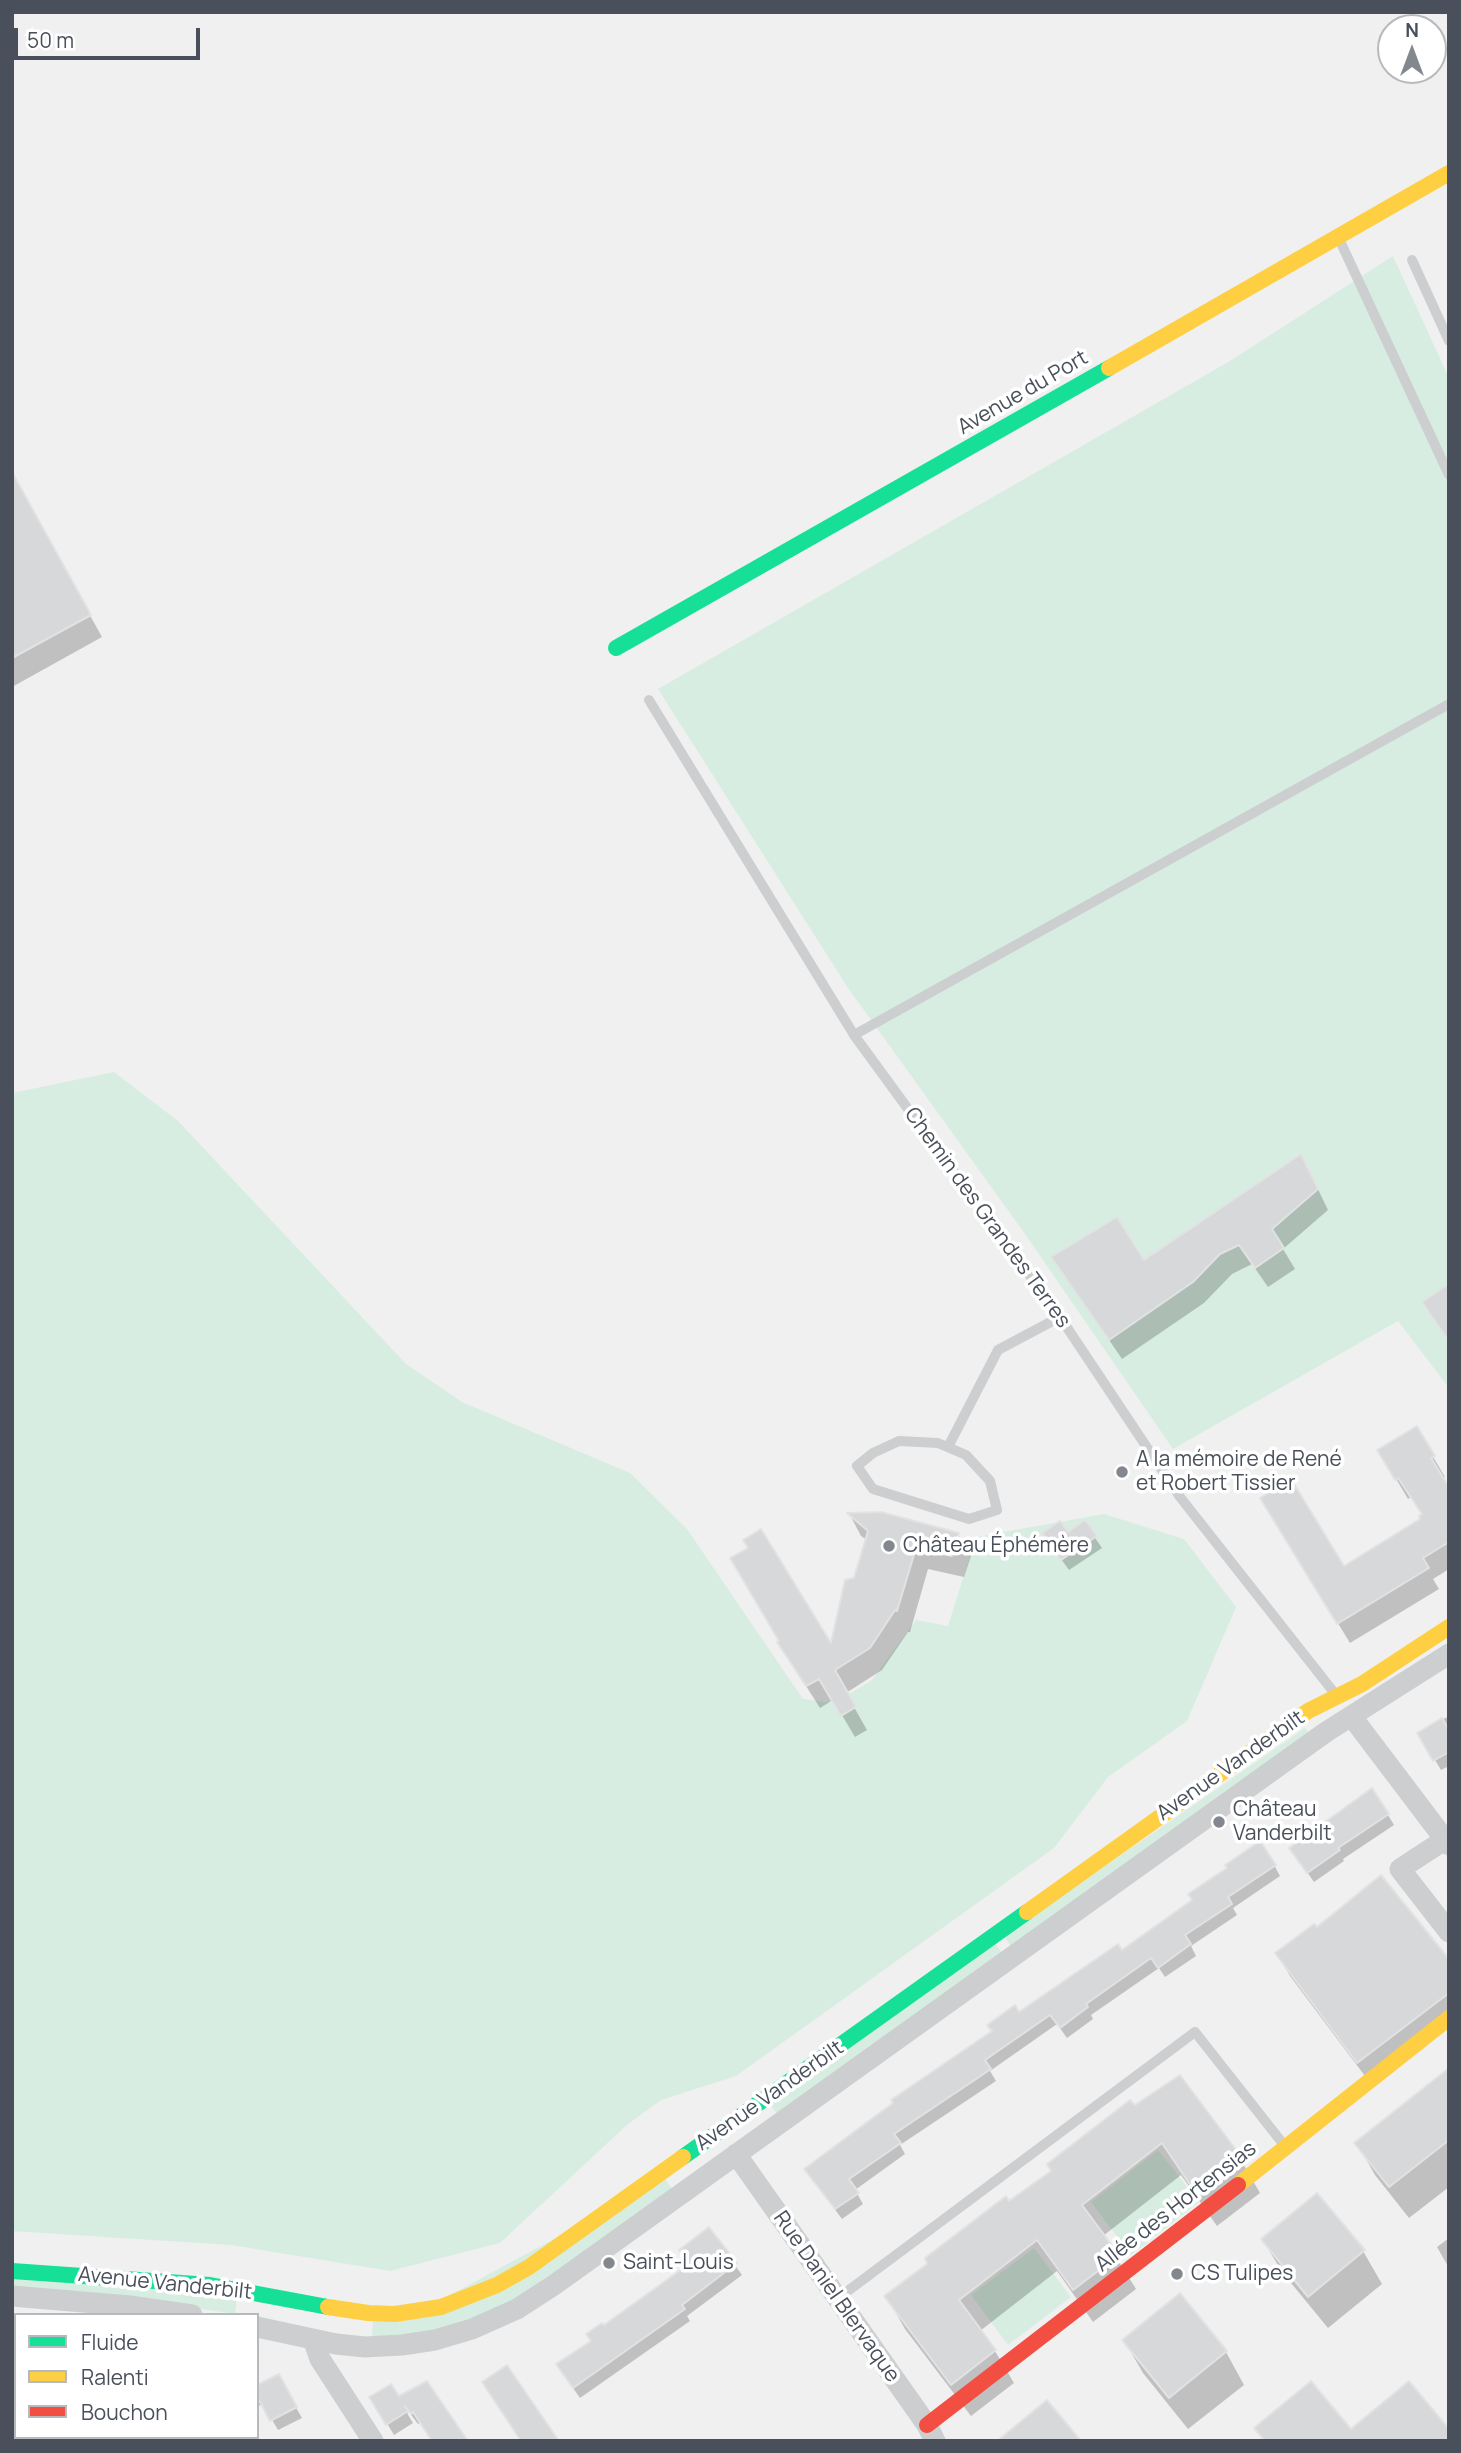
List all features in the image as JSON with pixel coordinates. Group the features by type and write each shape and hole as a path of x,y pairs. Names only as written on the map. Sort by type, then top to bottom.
{"street":[{"name":"Avenue du Port","path":"616,648 1449,173"},
{"name":"Avenue Vanderbilt","path":"259,2327 441,2307 497,2285 529,2267 1308,1711 1338,1698 1449,1627"},
{"name":"Avenue Vanderbilt","path":"12,2270 210,2285 311,2321 336,2344 365,2347 435,2340 496,2320 554,2285 1326,1732 1449,1654"},
{"path":"1352,1717 1447,1841 1400,1869 1449,1932"},
{"name":"Allée des Hortensias","path":"931,2433 1449,2018"},
{"name":"Rue Daniel Blervaque","path":"736,2154 931,2433"},
{"name":"Avenue Vanderbilt","path":"12,2296 178,2313"},
{"path":"311,2321 320,2359 373,2441"}],"lane":[{"path":"1338,238 1449,475"},
{"path":"1412,260 1449,341"},
{"name":"Chemin des Grandes Terres","path":"649,700 854,1035 1060,1317 1180,1497 1352,1717"},
{"path":"854,1035 1449,704"},
{"path":"948,1447 998,1350 1060,1317"},
{"path":"900,1441 938,1443 948,1447 966,1455 990,1482 998,1510 969,1520 873,1489 857,1466 873,1453 900,1441"},
{"path":"837,2299 1195,2032 1286,2148"},
{"path":"720,2131 736,2154"}],"green space":[{"path":"1393,256 1449,378 1449,1388 1398,1321 1173,1449 1025,1234 848,988 658,689 1230,361"},
{"path":"114,1072 178,1121 406,1364 462,1402 630,1473 687,1529 803,1699 834,1703 872,1680 916,1620 948,1626 976,1537 1104,1514 1184,1539 1236,1607 1187,1721 1108,1777 1054,1848 736,2076 661,2100 628,2124 500,2243 390,2271 231,2245 12,2231 12,1093"},
{"path":"1305,1728 1310,1735 1012,1948 1004,1936"},
{"path":"995,1943 1003,1954 778,2115 770,2104"},
{"path":"1158,2150 1199,2202 1131,2255 1091,2202"},
{"path":"665,2179 673,2190 499,2310 435,2332 372,2338 373,2321 402,2321"},
{"path":"1034,2248 1071,2297 1008,2345 971,2295"},
{"path":"12,2278 237,2296 235,2313 228,2313 112,2296 12,2288"}],"building":[{"path":"12,472 91,615 12,658"},
{"path":"1301,1154 1318,1189 1272,1229 1284,1248 1255,1268 1239,1245 1220,1254 1193,1282 1109,1340 1051,1257 1117,1217 1144,1260"},
{"path":"1449,1284 1449,1341 1422,1302"},
{"path":"1417,1426 1435,1456 1431,1458 1449,1487 1449,1542 1423,1558 1429,1568 1337,1624 1260,1498 1291,1479 1344,1566 1420,1519 1422,1514 1398,1478 1395,1480 1377,1450"},
{"path":"881,1512 959,1533 952,1556 916,1548 897,1611 895,1610 870,1648 835,1670 856,1707 841,1716 819,1679 806,1686 777,1642 779,1641 730,1558 748,1548 743,1540 761,1529 831,1643 845,1580 854,1578 868,1531 847,1513"},
{"path":"1085,1520 1097,1536 1061,1560 1042,1533 1060,1521 1068,1532"},
{"path":"1442,1718 1449,1730 1449,1752 1433,1761 1417,1733"},
{"path":"1372,1788 1389,1814 1338,1848 1340,1850 1307,1873 1289,1848"},
{"path":"1260,1841 1276,1865 1228,1897 1232,1904 1185,1935 1191,1944 1158,1968 1151,1958 1086,2004 1088,2007 1060,2028 1050,2015 985,2060 991,2069 894,2134 901,2143 849,2179 859,2193 835,2209 804,2169 893,2103 891,2100 992,2031 987,2025 1015,2005 1019,2012 1118,1944 1122,1950 1192,1900 1188,1894 1227,1868 1225,1865"},
{"path":"1381,1875 1449,1959 1449,1993 1357,2063 1275,1953 1314,1924 1317,1927"},
{"path":"1449,2068 1449,2140 1389,2187 1354,2143"},
{"path":"1180,2075 1243,2159 1197,2195 1162,2143 1082,2205 1119,2255 1073,2290 1037,2240 959,2300 996,2350 951,2385 884,2296 927,2264 925,2258 1006,2196 1009,2201 1051,2171 1047,2164 1130,2100 1135,2105"},
{"path":"1317,2193 1365,2250 1308,2297 1261,2239"},
{"path":"709,2227 737,2263 682,2305 685,2309 573,2388 556,2364 591,2341 586,2334 602,2323 604,2325 689,2264 679,2250"},
{"path":"1180,2293 1227,2351 1169,2398 1122,2340"},
{"path":"507,2365 559,2441 521,2441 482,2382"},
{"path":"279,2374 297,2407 270,2421 259,2400 259,2384"},
{"path":"427,2381 468,2441 432,2441 413,2412 411,2414 405,2406 408,2411 386,2425 369,2397 391,2384 399,2396"},
{"path":"1311,2381 1351,2429 1409,2381 1449,2429 1449,2441 1265,2441 1254,2428"},
{"path":"1047,2400 1081,2441 997,2441"}],"traffic: fast":[{"path":"616,648 1109,368"},
{"path":"683,2157 1027,1912"},
{"path":"12,2271 210,2285 328,2307"}],"traffic: slow":[{"path":"1109,368 1449,173"},
{"path":"1027,1912 1308,1711 1362,1684 1449,1627"},
{"path":"1238,2185 1449,2018"},
{"path":"328,2307 395,2314 441,2307 497,2285 529,2267 683,2157"}],"traffic: jam":[{"path":"927,2425 1238,2185"}],"place":[{"name":"A la mémoire de René et Robert Tissier","path":"1122,1472"},
{"name":"Château Éphémère","path":"889,1546"},
{"name":"Château Vanderbilt","path":"1219,1822"},
{"name":"Saint-Louis","path":"609,2263"},
{"name":"CS Tulipes","path":"1177,2274"}]}
